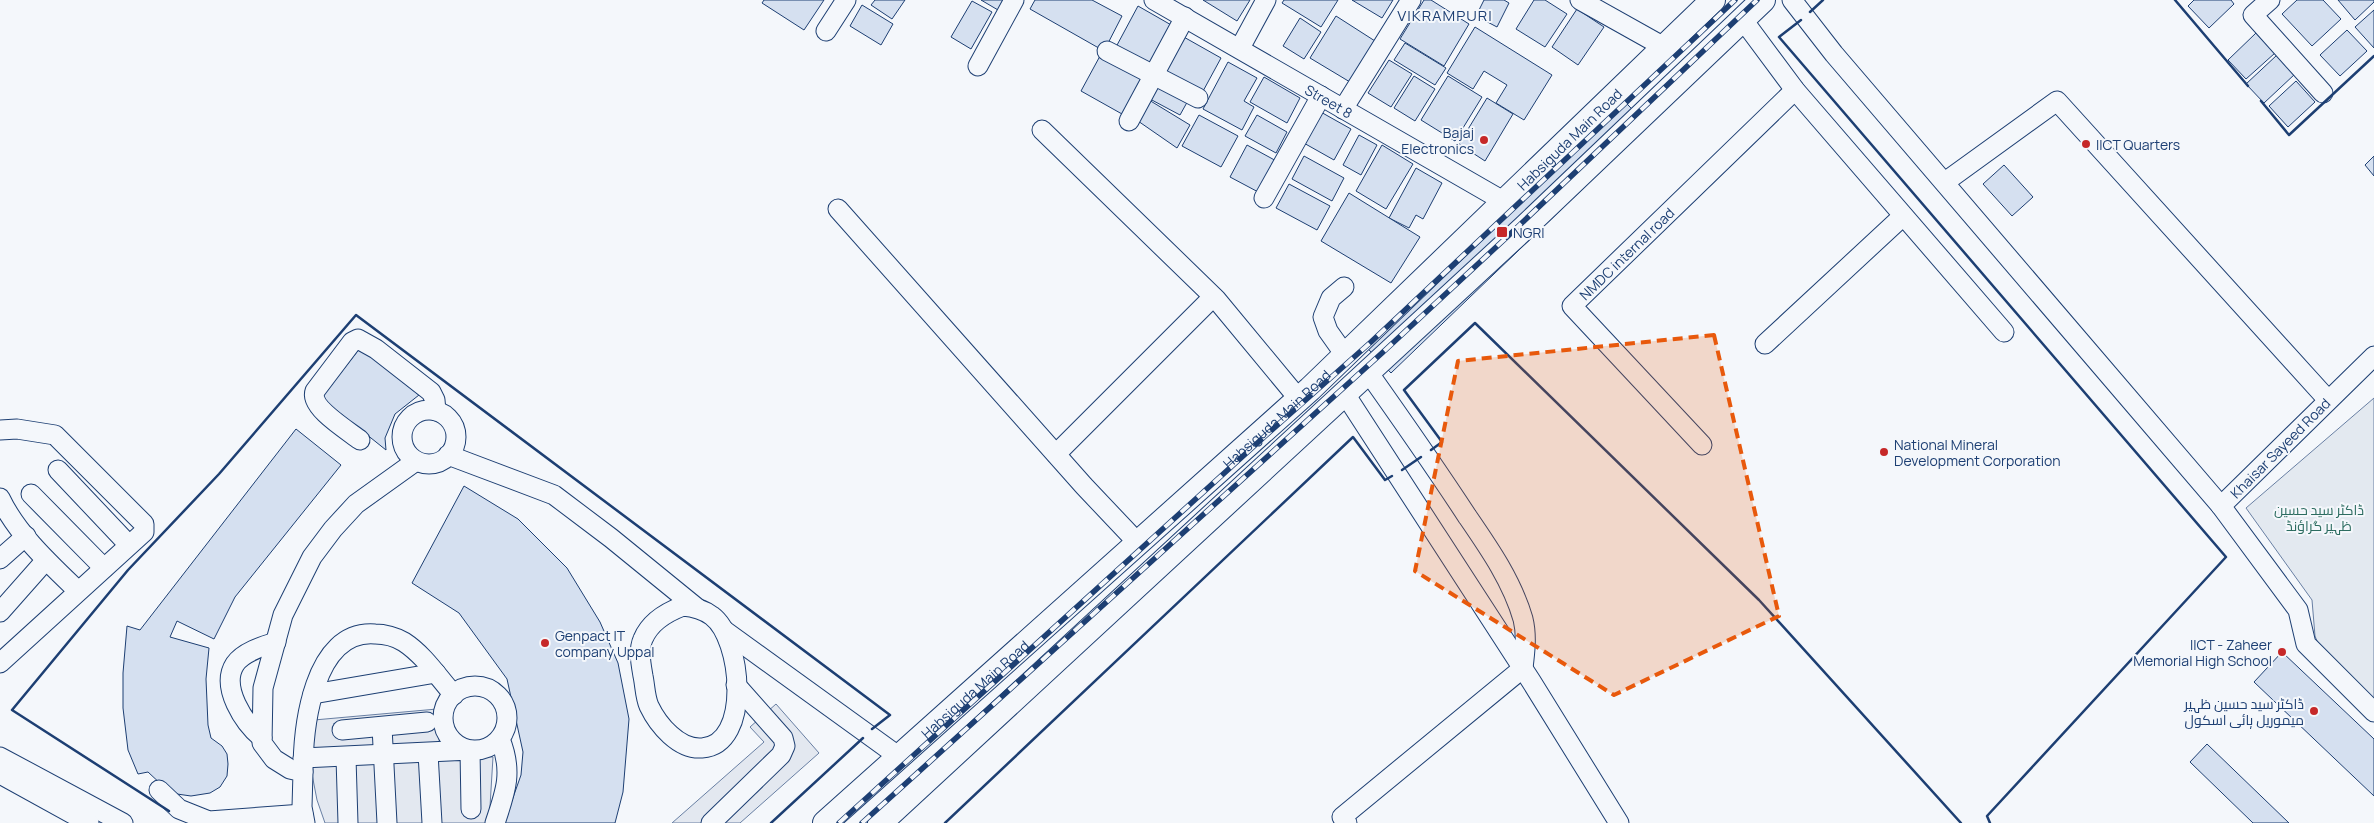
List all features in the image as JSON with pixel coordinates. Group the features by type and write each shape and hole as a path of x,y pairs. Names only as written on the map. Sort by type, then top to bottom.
{"main road":[{"name":"Habsiguda Main Road","path":"825,823 1345,355 1714,0"},
{"name":"Habsiguda Main Road","path":"880,823 931,778 1524,228 1763,0"},
{"path":"903,751 931,778"}],"street":[{"path":"826,32 846,0"},
{"path":"978,66 1014,0"},
{"name":"Street 8","path":"1154,0 1505,202"},
{"path":"1240,48 1266,0"},
{"path":"1343,108 1411,0"},
{"path":"1580,0 1664,47"},
{"path":"1792,0 1834,54 2221,506"},
{"path":"2270,0 2253,15 2323,93"},
{"path":"1129,121 1156,75 1185,17"},
{"path":"1743,20 1795,90 2004,332"},
{"path":"1108,51 1198,98"},
{"name":"NMDC internal road","path":"1702,445 1572,306 1795,90"},
{"path":"1264,198 1321,96"},
{"path":"1945,182 2057,101 2328,400"},
{"path":"1042,130 1213,297 1298,398"},
{"path":"838,209 1137,542"},
{"path":"1764,344 1904,216"},
{"path":"1344,287 1331,298 1323,317 1328,331 1345,355"},
{"path":"1056,454 1213,297"},
{"path":"360,440 317,406 313,396 315,390 352,342 358,339 376,349 431,392 435,400 436,411"},
{"name":"Khaisar Sayeed Road","path":"2374,356 2221,506 2298,610 2306,644 2374,712"},
{"path":"1341,821 1523,668 1525,630 1510,586 1496,559 1437,469 1368,372"},
{"path":"1345,394 1523,668 1620,823"},
{"path":"419,411 436,411 444,415 455,430 453,448 448,455 433,464 416,461 404,448 402,430 406,422 419,411"},
{"path":"0,430 17,429 56,435 144,524 144,532 128,544 0,663"},
{"path":"448,455 554,495 611,538 697,608 712,616 725,631 903,751"},
{"path":"416,461 356,504 312,557 283,615 263,688 262,743 274,759 290,769 346,758 484,750 500,739 508,720 506,710 496,693 487,688 477,686 467,687 454,695 445,707 444,727 448,736 455,744 470,750"},
{"path":"58,470 128,544"},
{"path":"31,494 104,568"},
{"path":"0,498 26,536 46,560 78,591"},
{"path":"0,559 26,536"},
{"path":"0,612 46,560"},
{"path":"697,608 683,606 674,609 655,623 643,638 640,651 648,704 659,724 687,746 704,748 721,741 731,724 737,700 736,670 725,631"},
{"path":"159,790 179,809 209,821 304,818 303,765 307,716 313,694 326,663 334,651 350,637 369,633 402,640 415,650 454,695"},
{"path":"262,738 248,727 238,709 231,689 232,672 236,662 247,654 276,642"},
{"path":"313,694 436,674"},
{"path":"711,823 781,755 785,746 783,738 736,686"},
{"path":"342,730 427,722"},
{"path":"382,726 387,823"},
{"path":"495,823 507,786 508,768 500,739"},
{"path":"470,750 471,809"},
{"path":"428,753 432,823"},
{"path":"0,757 122,823"},
{"path":"346,758 348,823"},
{"path":"2,779 89,823"}],"highlighted area":[{"path":"1714,335 1779,616 1614,695 1415,571 1458,361"}],"green space":[{"name":"ڈاکٹر سید حسین ظہیر گراؤنڈ","path":"2374,398 2374,701 2317,641 2312,600 2246,508"}],"shaded area":[{"path":"776,704 819,753 740,823 672,823 764,742 750,727"},
{"path":"437,709 440,752 493,757 489,823 325,823 317,800 311,769 314,720"}],"building":[{"path":"764,0 824,0 804,30 762,3"},
{"path":"875,0 905,0 892,19 871,5"},
{"path":"981,0 1004,0 998,10"},
{"path":"1035,0 1092,0 1122,16 1104,51 1030,9"},
{"path":"1203,0 1250,0 1237,21"},
{"path":"1284,0 1338,0 1321,27 1282,3"},
{"path":"1352,0 1393,0 1382,18"},
{"path":"1424,0 1431,0 1469,24 1444,66 1400,39"},
{"path":"1484,0 1504,0 1509,3 1497,27 1476,16"},
{"path":"1534,0 1545,0 1567,14 1545,47 1516,29"},
{"path":"2194,0 2231,0 2234,4 2209,28 2188,6"},
{"path":"2297,0 2323,0 2341,19 2312,46 2282,14"},
{"path":"2338,0 2374,0 2374,2 2355,20"},
{"path":"972,1 992,12 971,49 951,37"},
{"path":"862,5 893,24 881,45 850,26"},
{"path":"1138,6 1173,26 1151,66 1116,47"},
{"path":"1577,9 1604,27 1578,65 1552,47"},
{"path":"2374,10 2374,48 2355,27"},
{"path":"1336,16 1375,41 1350,82 1310,58"},
{"path":"1300,18 1321,32 1304,59 1283,46"},
{"path":"1475,27 1552,75 1524,120 1496,103 1507,85 1484,71 1473,89 1447,73"},
{"path":"2347,30 2367,51 2340,76 2320,55"},
{"path":"2256,33 2275,53 2246,79 2228,60"},
{"path":"1182,36 1221,58 1202,93 1162,71"},
{"path":"1405,43 1446,68 1435,85 1394,60"},
{"path":"2277,55 2295,74 2264,103 2246,84"},
{"path":"1100,56 1145,80 1122,114 1081,91"},
{"path":"1389,60 1412,74 1391,107 1368,93"},
{"path":"1228,62 1257,78 1244,101 1254,107 1242,130 1203,109"},
{"path":"1414,76 1435,89 1415,121 1394,108"},
{"path":"1448,76 1482,97 1455,141 1421,120"},
{"path":"1264,77 1300,98 1287,123 1250,102"},
{"path":"1160,80 1190,97 1180,115 1150,99"},
{"path":"2296,81 2315,102 2288,127 2269,106"},
{"path":"1610,86 1648,126 1391,373 1353,333"},
{"path":"1487,98 1513,114 1485,161 1459,144"},
{"path":"1149,100 1190,125 1177,148 1138,121"},
{"path":"1319,111 1351,129 1334,160 1302,142"},
{"path":"1199,115 1238,136 1221,167 1182,146"},
{"path":"1257,115 1287,132 1276,153 1245,136"},
{"path":"1359,135 1377,145 1361,175 1343,165"},
{"path":"1247,145 1280,163 1262,194 1230,177"},
{"path":"1382,145 1413,164 1386,209 1356,191"},
{"path":"1304,156 1344,178 1332,201 1292,179"},
{"path":"2374,156 2374,176 2365,165"},
{"path":"2004,165 2033,197 2012,216 1983,184"},
{"path":"1416,168 1442,183 1423,219 1416,215 1409,228 1389,218"},
{"path":"1289,184 1330,206 1317,230 1276,208"},
{"path":"1349,193 1420,237 1391,283 1321,241"},
{"path":"360,348 419,395 395,414 385,438 386,450 321,398"},
{"path":"296,429 341,465 235,597 214,639 177,621 170,637 209,648 206,679 208,725 211,738 222,746 227,754 228,764 227,776 220,787 210,793 191,796 177,794 163,786 148,772 138,774 128,750 123,708 123,673 127,626 140,630"},
{"name":"Genpact IT company Uppal","path":"464,486 518,519 567,568 600,622 618,663 629,719 623,792 615,823 504,823 521,775 523,752 507,679 459,613 412,583"},
{"name":"ڈاکٹر سید حسین ظہیر میموریل ہائی اسکول","path":"2282,652 2374,739 2374,796 2254,682"},
{"name":"ڈاکٹر سید حسین ظہیر میموریل ہائی اسکول","path":"2207,744 2289,823 2253,823 2190,762"}],"railway":[{"path":"839,823 1371,342 1735,0"},
{"path":"862,823 1382,353 1757,0"}],"wall":[{"path":"1810,12 1823,0"},
{"path":"2175,0 2248,86"},
{"path":"1801,20 1779,37 2226,557 1987,816 1990,823"},
{"path":"2261,101 2289,135 2374,56"},
{"path":"169,811 12,710 128,570 219,474 356,315 890,715 872,729"},
{"path":"1431,450 1442,442 1404,390 1475,323 1759,600 1961,823"},
{"path":"945,823 1353,437 1385,480 1392,476"},
{"path":"1402,470 1421,457"},
{"path":"771,823 863,738"}],"place":[{"name":"Bajaj Electronics","path":"1484,140"},
{"name":"IICT Quarters","path":"2086,144"},
{"name":"NGRI","path":"1502,232"},
{"name":"National Mineral Development Corporation","path":"1884,452"},
{"name":"Genpact IT company Uppal","path":"545,643"},
{"name":"IICT - Zaheer Memorial High School","path":"2282,652"},
{"name":"ڈاکٹر سید حسین ظہیر میموریل ہائی اسکول","path":"2314,711"}],"district":[{"name":"VIKRAMPURI","path":"1445,15"}]}
